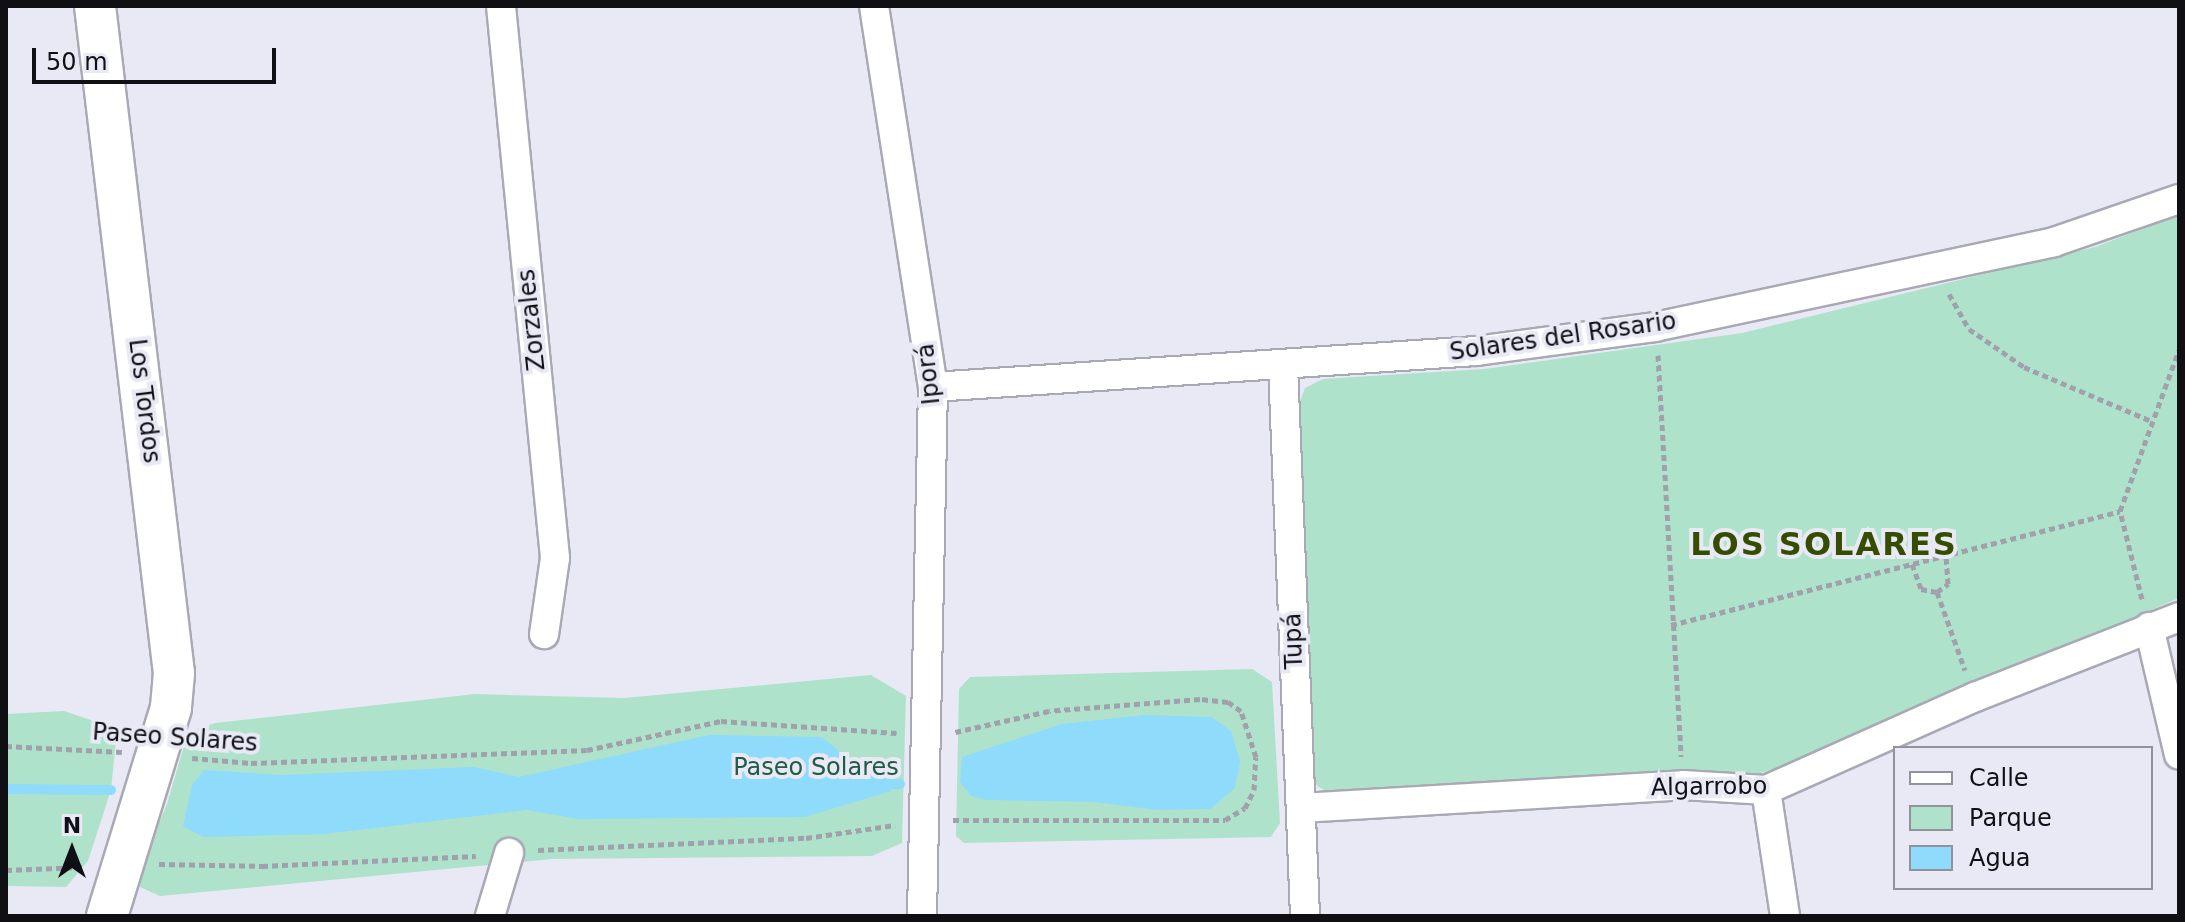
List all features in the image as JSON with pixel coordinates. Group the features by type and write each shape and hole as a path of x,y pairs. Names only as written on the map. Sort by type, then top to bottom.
{"street":[{"name":"Los Tordos","path":"95,6 173,658 171,708 107,916"},
{"name":"Zorzales","path":"501,6 555,558 544,634"},
{"name":"Iporá","path":"874,6 933,387 922,916"},
{"name":"Solares del Rosario","path":"933,387 1476,351 1655,327 1942,269 2054,242 2179,199"},
{"name":"Tupá","path":"1283,366 1305,916"},
{"name":"Algarrobo","path":"1301,808 1683,785 1766,790 1975,697 2179,617"},
{"path":"2149,627 2179,755"},
{"path":"1766,790 1785,916"},
{"path":"490,916 509,853"}],"path":[{"path":"1942,269 1952,305 1969,329 2024,367 2149,420"},
{"path":"1655,327 1665,413 1671,625 1683,785"},
{"path":"2149,627 2120,511 2149,420 2179,350"},
{"path":"1671,625 2120,511"},
{"path":"1912,564 1921,589 1937,592 1948,584 1946,555"},
{"path":"1937,592 1975,697"},
{"name":"Paseo Solares","path":"6,746 251,763 587,750 721,721 785,722 926,739 976,731 1049,711 1200,699 1228,702 1241,711 1256,757 1254,790 1245,808 1225,820 924,821 806,838 349,864 122,864 6,870"}],"green space":[{"path":"2179,215 2179,598 1798,762 1757,774 1653,775 1330,793 1317,786 1312,771 1297,409 1305,388 1323,379 1484,369 1742,333 2095,247"},
{"name":"Paseo Solares","path":"1252,669 1272,682 1280,823 1271,837 964,843 956,836 959,689 970,677"},
{"name":"Paseo Solares","path":"871,675 906,696 902,843 872,856 552,859 160,896 140,887 142,863 167,804 188,732 215,723 475,694 624,698"},
{"path":"64,711 117,729 111,790 88,861 66,887 6,886 6,714"}],"water":[{"path":"1145,715 1211,717 1231,731 1240,761 1235,788 1210,809 1158,810 1095,802 986,800 971,796 960,782 962,757 1062,724"},
{"path":"709,735 822,737 856,765 884,772 891,791 805,817 579,819 527,810 324,834 203,837 183,826 192,785 204,770 282,775 474,767 519,777"}],"waterway":[{"path":"878,784 900,784"},
{"path":"6,789 111,790"}],"district":[{"name":"LOS SOLARES","path":"1824,544"}]}
